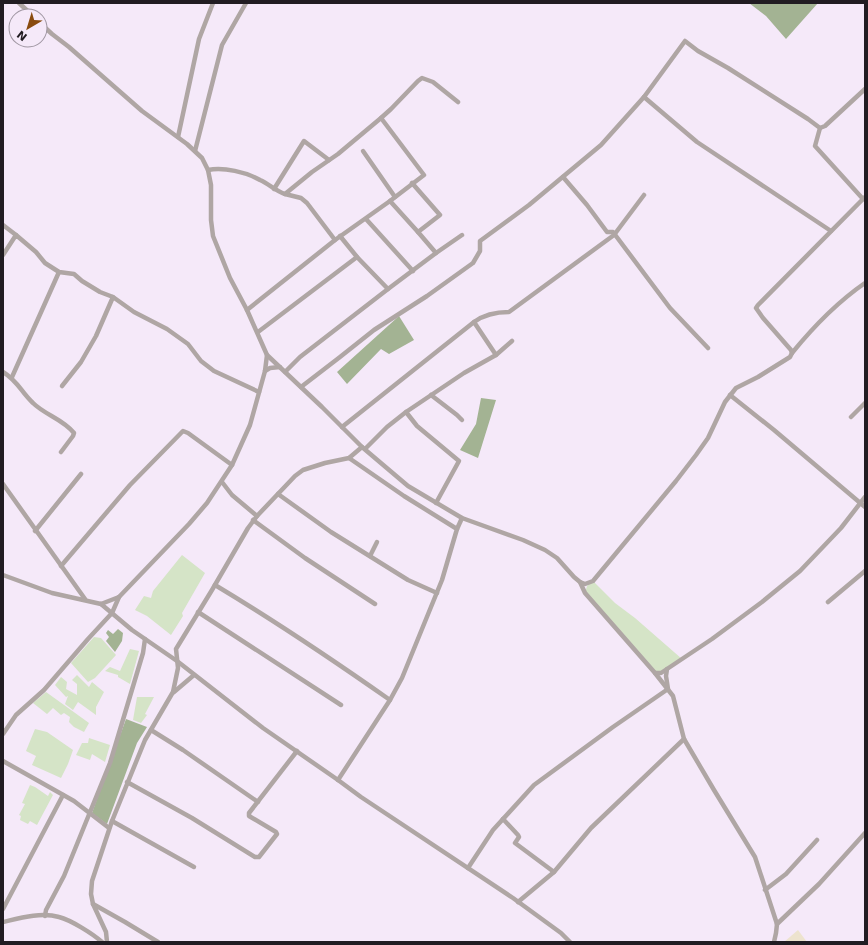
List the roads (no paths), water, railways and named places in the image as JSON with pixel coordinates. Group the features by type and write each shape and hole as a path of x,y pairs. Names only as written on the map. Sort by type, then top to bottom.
{"street":[{"path":"178,137 199,39 213,3"},
{"path":"196,151 222,45 246,3"},
{"path":"48,30 142,111 196,151 202,158 208,170 211,185 211,220 213,236 230,278 258,332 267,355 364,448 408,486 462,518 538,546 557,558 580,582 585,593 668,689 672,696 684,739 755,857 777,924 775,941"},
{"path":"300,386 374,330 427,296 473,263 480,251 480,241 529,205 601,145 644,97 685,41 820,128"},
{"path":"284,194 381,118 422,78 433,82 458,102"},
{"path":"820,128 825,126 865,89"},
{"path":"644,97 697,142 832,231"},
{"path":"247,310 340,236 396,197 424,174 381,118"},
{"path":"792,353 756,308 864,198 815,146 820,128"},
{"path":"274,189 304,141 329,160"},
{"path":"363,151 396,197"},
{"path":"208,170 221,170 245,174 284,194 301,198 308,203 335,240"},
{"path":"563,177 608,232 613,232 670,308 708,348"},
{"path":"412,184 440,215 418,232"},
{"path":"342,427 480,317 495,312 509,312 614,234 644,195"},
{"path":"390,201 436,253"},
{"path":"366,219 413,271"},
{"path":"3,225 36,252 45,263 59,272 74,274 82,281 100,292 113,297 134,312 167,329 188,344 201,361 214,371 259,392"},
{"path":"3,255 16,235"},
{"path":"285,372 300,357 388,289 462,235"},
{"path":"340,236 388,289"},
{"path":"258,332 358,257"},
{"path":"12,377 59,272"},
{"path":"585,593 590,583 598,576 696,455 708,438 718,414 736,388 758,377 790,356 822,318 847,295 865,283"},
{"path":"62,386 81,362 96,336 113,297"},
{"path":"474,322 496,355"},
{"path":"107,942 106,932 93,904 91,894 92,881 109,828 145,740 173,692 178,668 176,649 253,520 295,476 303,470 325,463 349,458 364,448 386,427 406,412 464,373 496,355 512,341"},
{"path":"3,734 16,715 44,690 112,613 119,597 189,524 222,482 232,465 250,425 265,370 267,355"},
{"path":"265,370 280,367"},
{"path":"3,372 12,377 33,404 60,421 74,433 61,452"},
{"path":"431,395 462,420"},
{"path":"730,395 774,430 865,508"},
{"path":"851,417 865,404"},
{"path":"406,412 417,426 459,461 436,503"},
{"path":"61,566 130,485 183,431 188,433 232,465"},
{"path":"349,458 404,496 458,529"},
{"path":"35,531 81,474"},
{"path":"222,482 232,495 257,516"},
{"path":"3,484 35,531 85,599"},
{"path":"278,494 331,532 408,580 437,593"},
{"path":"655,673 667,669 712,639 762,602 800,571 841,528 865,497"},
{"path":"338,780 390,700 402,678 437,593 462,518"},
{"path":"253,520 305,558 375,604"},
{"path":"370,556 377,542"},
{"path":"828,602 865,571"},
{"path":"3,575 52,593 85,599 101,604 263,728 361,797 518,902 561,933 570,942"},
{"path":"580,582 585,584 590,583"},
{"path":"215,585 323,653 390,700"},
{"path":"101,604 119,597"},
{"path":"198,612 341,705"},
{"path":"45,916 46,910 64,876 110,763 143,653 145,639"},
{"path":"165,653 176,649"},
{"path":"667,669 666,676 668,689"},
{"path":"173,692 194,675"},
{"path":"468,868 493,830 534,785 668,689"},
{"path":"151,730 183,750 258,802"},
{"path":"518,902 554,872 591,828 684,739"},
{"path":"127,782 192,818 255,857 259,857 277,834 249,816 249,813 297,751"},
{"path":"3,762 74,801 109,828"},
{"path":"3,909 64,795"},
{"path":"503,819 518,834 519,837 515,843 554,872"},
{"path":"112,820 194,867"},
{"path":"777,924 819,884 865,833"},
{"path":"766,890 786,874 817,840"},
{"path":"93,904 158,942"},
{"path":"3,922 45,916 59,917 74,924 102,942"}]}
